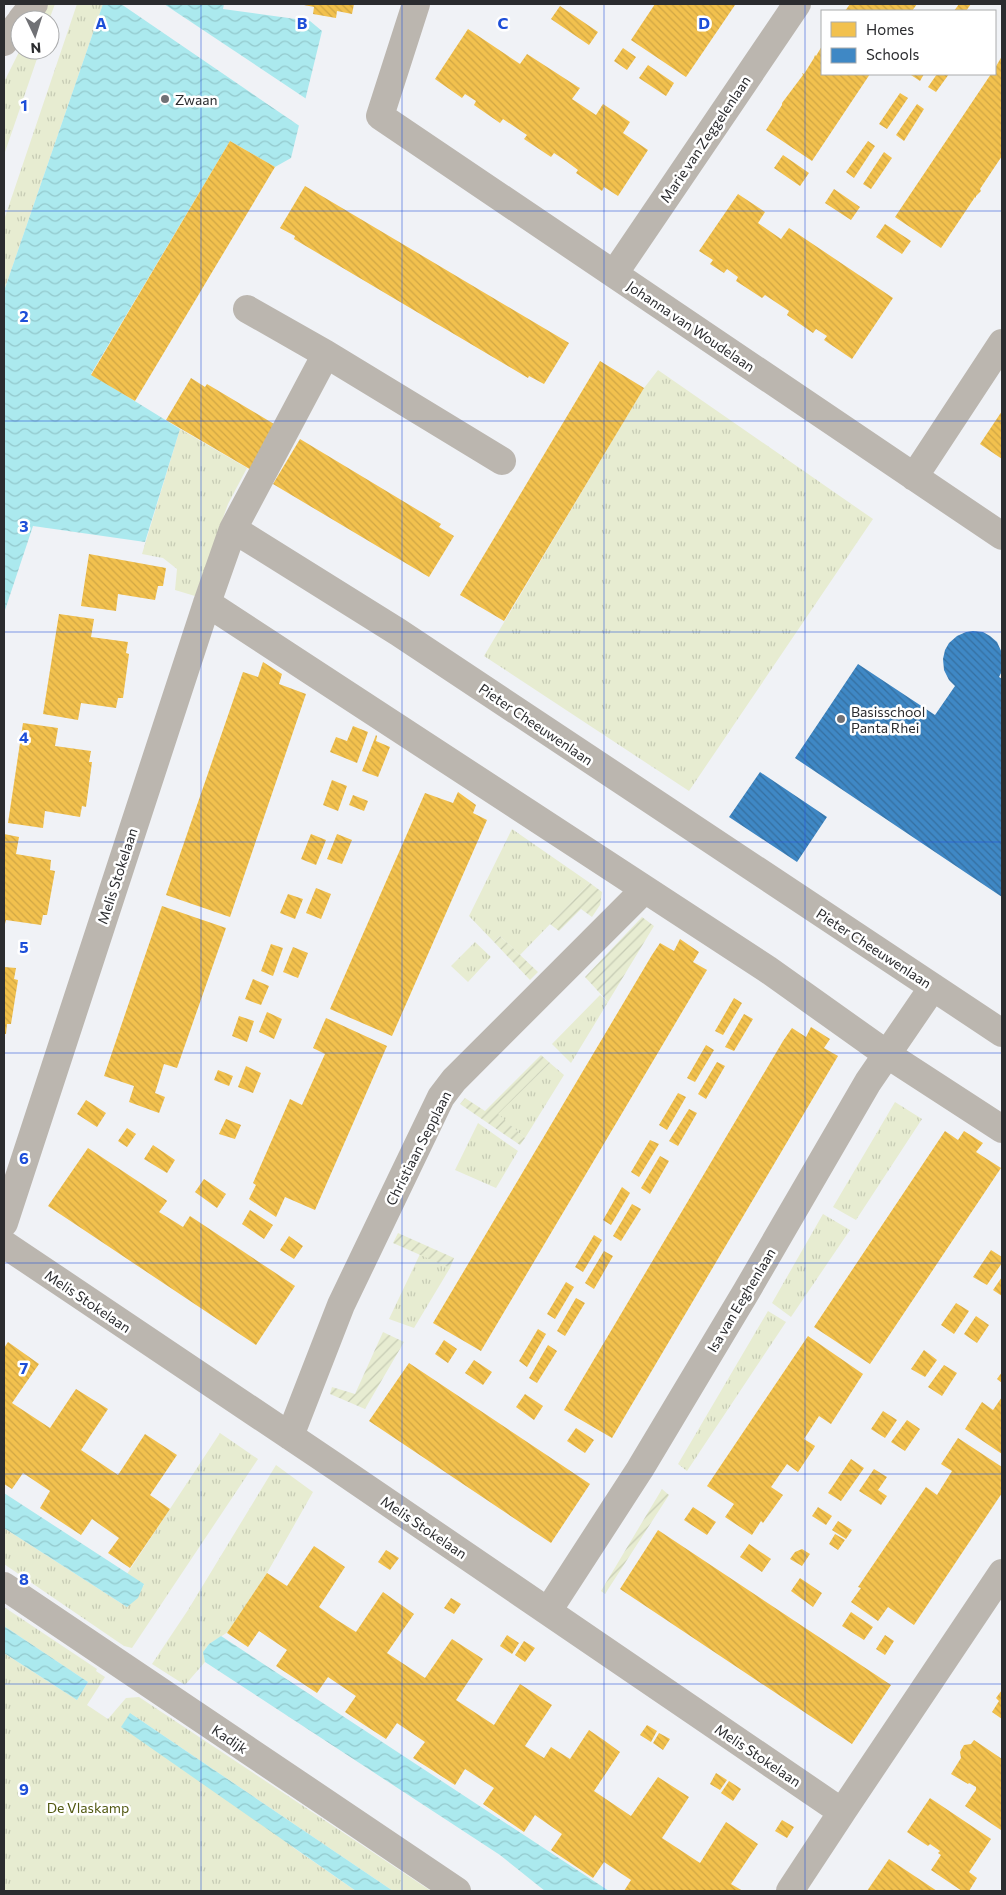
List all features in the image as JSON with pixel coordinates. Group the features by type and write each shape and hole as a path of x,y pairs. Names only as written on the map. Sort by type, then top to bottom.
{"street":[{"name":"Johanna van Woudelaan","path":"416,4 380,116 1002,536"},
{"name":"Marie van Zeggelenlaan","path":"614,274 797,4"},
{"path":"247,309 326,354 502,461"},
{"path":"914,477 1002,343"},
{"path":"233,529 326,354"},
{"name":"Melis Stokelaan","path":"4,1223 206,603 233,529"},
{"name":"Pieter Cheeuwenlaan","path":"233,529 398,632 1002,1033"},
{"path":"206,603 766,969 888,1055 1002,1129"},
{"name":"Christiaan Sepplaan","path":"290,1436 341,1305 441,1096 454,1080 644,890"},
{"name":"Isa van Eeghenlaan","path":"548,1612 640,1469 868,1082 933,987"},
{"name":"Melis Stokelaan","path":"4,1244 290,1436 842,1812"},
{"path":"790,1891 1002,1573"},
{"name":"Kadijk","path":"4,1586 456,1891"}],"green space":[{"path":"43,4 55,4 53,10 40,10"},
{"path":"77,4 103,4 4,291 4,220 58,60 60,60 60,54"},
{"path":"15,60 37,60 4,155 4,82"},
{"path":"658,370 873,519 689,791 484,656 630,411"},
{"path":"180,429 247,468 228,504 195,596 175,590 177,569 163,558 142,554"},
{"path":"512,829 590,883 520,955 500,936 494,942 469,916"},
{"path":"590,883 602,892 600,905 592,917 581,909 559,931 550,924"},
{"path":"642,917 654,926 608,1002 585,977"},
{"path":"500,936 538,972 530,980 494,942"},
{"path":"475,942 491,957 468,982 451,966"},
{"path":"600,995 608,1002 571,1063 552,1044"},
{"path":"541,1055 550,1063 498,1114 525,1138 520,1145 460,1104 465,1098 485,1111"},
{"path":"550,1063 564,1075 525,1138 497,1114"},
{"path":"895,1102 922,1119 856,1220 833,1207"},
{"path":"478,1123 518,1151 496,1188 455,1170"},
{"path":"823,1214 850,1230 791,1317 772,1303"},
{"path":"398,1233 454,1258 450,1268 393,1243"},
{"path":"420,1254 450,1268 414,1328 389,1319"},
{"path":"768,1311 786,1322 687,1471 678,1464"},
{"path":"383,1332 404,1342 365,1409 330,1394 332,1387 355,1394"},
{"path":"220,1433 258,1459 132,1648 124,1646 4,1564 4,1528 127,1607 144,1585 127,1574"},
{"path":"276,1465 313,1492 267,1573 228,1632 209,1644 203,1652 205,1662 185,1685 152,1664 188,1610"},
{"path":"662,1489 669,1495 605,1594 601,1591"},
{"name":"De Vlaskamp","path":"4,1607 97,1669 96,1671 105,1677 87,1705 108,1719 126,1698 139,1697 431,1891 393,1891 130,1713 294,1848 356,1891 4,1891 4,1653 77,1700 88,1682 4,1626"}],"water":[{"path":"103,4 224,4 223,9 310,21 322,31 291,158 275,167 230,141 91,374 180,429 145,542 33,526 4,613 4,291"},
{"path":"4,1493 144,1584 138,1598 127,1607 4,1528"},
{"path":"4,1626 88,1682 77,1700 4,1653"},
{"path":"221,1636 609,1891 545,1891 500,1855 205,1662 203,1652 209,1644"},
{"path":"130,1713 393,1891 356,1891 121,1727"}],"pier":[{"path":"121,4 164,4 308,100 301,127"}],"building: Homes":[{"path":"299,4 354,4 352,14 337,11 336,18 313,14 314,7"},
{"path":"655,4 735,5 686,77 631,40"},
{"path":"850,4 917,4 913,10 846,10"},
{"path":"959,4 971,4 967,10 955,10"},
{"path":"560,6 598,32 589,45 551,19"},
{"path":"468,29 520,64 527,54 580,88 572,99 596,115 603,104 630,122 623,133 648,150 618,196 604,187 602,191 576,173 578,170 566,161 554,153 551,157 524,139 527,135 503,119 500,123 474,105 476,101 465,94 462,98 435,79"},
{"path":"623,48 636,57 627,70 614,61"},
{"path":"821,48 821,75 869,75 812,161 766,130 782,103 803,75 802,73 804,74"},
{"path":"1002,56 1002,156 980,189 981,191 941,248 895,217 990,75 996,75 996,66"},
{"path":"648,65 674,83 666,96 639,78"},
{"path":"911,75 923,75 920,81"},
{"path":"936,75 948,75 936,92 928,87"},
{"path":"900,93 908,98 887,129 879,124"},
{"path":"917,104 924,109 904,141 896,135"},
{"path":"230,141 275,167 135,401 91,375"},
{"path":"868,141 875,146 854,178 846,172"},
{"path":"884,152 892,158 871,189 863,184"},
{"path":"783,155 809,173 800,186 774,168"},
{"path":"305,186 569,343 544,384 529,376 528,378 294,239 295,236 280,228"},
{"path":"834,189 860,207 851,220 825,203"},
{"path":"738,194 765,212 758,223 781,239 789,228 893,298 852,359 824,340 827,336 816,329 813,333 787,315 789,311 765,295 762,298 736,281 738,277 727,269 724,273 710,264 713,260 699,251"},
{"path":"885,224 911,241 902,254 876,237"},
{"path":"600,361 644,388 504,621 460,595"},
{"path":"191,378 205,387 207,384 279,427 253,471 166,420"},
{"path":"1002,411 1002,459 980,444"},
{"path":"300,439 441,524 439,527 454,536 429,577 273,484"},
{"path":"89,554 166,568 163,586 158,586 155,600 118,594 116,611 81,606"},
{"path":"59,614 94,619 91,637 128,642 126,653 129,654 123,698 118,698 116,708 81,703 78,720 43,714"},
{"path":"263,662 282,674 279,684 306,694 230,917 166,895 243,672 258,677"},
{"path":"23,723 58,728 55,746 91,751 89,762 92,762 86,807 82,806 80,817 45,811 43,828 8,823"},
{"path":"353,726 368,732 357,763 330,752 336,737 347,741"},
{"path":"376,735 376,741 390,747 378,777 362,771"},
{"path":"332,780 347,786 338,811 323,805"},
{"path":"458,792 476,805 473,813 487,820 392,1036 330,1009 425,793 453,803"},
{"path":"353,795 368,801 364,811 349,805"},
{"path":"4,834 19,837 16,854 51,860 50,870 55,871 47,915 43,915 41,925 6,920 4,928"},
{"path":"311,834 326,840 316,865 301,859"},
{"path":"337,834 352,840 342,864 327,859"},
{"path":"316,888 331,894 321,919 306,913"},
{"path":"288,894 303,899 295,919 280,913"},
{"path":"162,906 226,928 177,1068 164,1064 155,1093 165,1097 159,1113 129,1102 134,1086 104,1076"},
{"path":"680,939 699,952 693,962 707,970 481,1351 433,1323 652,955 660,943 674,951"},
{"path":"271,944 283,948 273,976 261,971"},
{"path":"293,947 308,953 298,978 283,972"},
{"path":"4,967 16,968 14,979 18,980 11,1024 7,1024 6,1034 4,1034"},
{"path":"253,979 269,986 261,1005 245,999"},
{"path":"734,998 742,1003 723,1035 715,1031"},
{"path":"267,1012 282,1019 274,1039 259,1032"},
{"path":"744,1014 753,1019 734,1051 725,1047"},
{"path":"239,1016 254,1021 247,1042 232,1036"},
{"path":"326,1018 387,1046 315,1210 285,1197 276,1217 249,1199 256,1185 253,1183 290,1099 302,1105 325,1054 313,1048"},
{"path":"811,1027 830,1039 824,1048 838,1056 612,1438 564,1410 783,1041 792,1028 806,1037"},
{"path":"706,1045 714,1050 695,1082 687,1078"},
{"path":"717,1062 725,1066 706,1099 698,1094"},
{"path":"246,1066 261,1073 253,1093 238,1087"},
{"path":"218,1070 233,1076 229,1086 214,1080"},
{"path":"678,1093 686,1097 667,1130 659,1125"},
{"path":"86,1100 106,1113 97,1127 77,1114"},
{"path":"689,1109 697,1113 678,1146 669,1141"},
{"path":"226,1119 241,1125 235,1139 219,1134"},
{"path":"127,1128 136,1134 127,1147 118,1141"},
{"path":"945,1131 958,1140 964,1131 983,1143 976,1152 1001,1168 870,1364 814,1327"},
{"path":"650,1140 659,1144 639,1177 631,1172"},
{"path":"153,1145 175,1160 167,1173 144,1159"},
{"path":"88,1148 166,1200 159,1212 183,1227 190,1216 295,1286 256,1345 48,1206"},
{"path":"660,1156 669,1161 650,1194 641,1188"},
{"path":"204,1179 226,1194 217,1208 195,1192"},
{"path":"622,1187 630,1193 611,1225 603,1220"},
{"path":"632,1204 641,1209 621,1241 613,1236"},
{"path":"250,1210 273,1225 264,1239 242,1224"},
{"path":"594,1235 602,1240 583,1272 575,1267"},
{"path":"289,1236 303,1246 294,1259 280,1250"},
{"path":"991,1250 1002,1257 1002,1263 987,1285 973,1277"},
{"path":"604,1251 613,1256 594,1289 585,1283"},
{"path":"1002,1277 1002,1296 993,1290"},
{"path":"566,1282 574,1287 555,1319 547,1314"},
{"path":"576,1298 585,1303 565,1336 557,1331"},
{"path":"956,1303 969,1311 954,1334 941,1325"},
{"path":"976,1316 989,1325 977,1343 964,1334"},
{"path":"538,1329 546,1334 527,1367 519,1361"},
{"path":"808,1336 863,1374 831,1424 819,1416 804,1439 815,1446 814,1448 798,1472 787,1464 771,1487 783,1495 752,1535 725,1517 734,1504 707,1486"},
{"path":"444,1340 457,1349 448,1363 435,1354"},
{"path":"8,1342 39,1364 12,1403 50,1428 76,1389 108,1409 81,1450 118,1475 145,1434 177,1455 150,1495 170,1509 130,1568 108,1553 119,1538 92,1519 81,1535 40,1508 50,1491 23,1473 12,1489 4,1484 4,1348"},
{"path":"548,1345 557,1351 537,1383 529,1378"},
{"path":"924,1350 937,1360 925,1377 911,1369"},
{"path":"474,1360 492,1372 483,1385 465,1373"},
{"path":"409,1363 590,1484 551,1543 369,1421"},
{"path":"944,1365 957,1373 942,1396 928,1387"},
{"path":"1002,1372 1002,1383 997,1379"},
{"path":"525,1394 543,1406 534,1420 516,1407"},
{"path":"1002,1397 1002,1454 965,1429 982,1402 993,1410"},
{"path":"883,1411 897,1420 885,1438 871,1429"},
{"path":"907,1420 920,1429 905,1451 891,1442"},
{"path":"576,1428 594,1440 585,1453 567,1441"},
{"path":"958,1438 1002,1467 1002,1493 914,1625 888,1607 878,1621 851,1602 861,1588 858,1587 926,1487 937,1495 952,1471 941,1464"},
{"path":"851,1459 864,1468 841,1501 828,1493"},
{"path":"874,1469 887,1477 878,1490 887,1496 881,1505 859,1491"},
{"path":"693,1507 716,1522 707,1535 684,1520"},
{"path":"818,1507 832,1516 826,1525 812,1516"},
{"path":"838,1521 852,1530 846,1539 832,1530"},
{"path":"658,1530 891,1685 852,1744 620,1589"},
{"path":"835,1534 845,1540 838,1550 829,1544"},
{"path":"749,1544 771,1559 762,1572 740,1557"},
{"path":"314,1546 345,1567 319,1607 337,1620 356,1632 383,1592 414,1614 387,1653 425,1678 452,1639 483,1659 456,1700 494,1725 520,1684 552,1705 525,1746 544,1758 551,1747 570,1759 589,1730 620,1752 594,1791 631,1816 658,1777 689,1797 662,1838 700,1863 726,1822 758,1844 731,1884 743,1891 624,1891 631,1880 604,1862 593,1878 551,1850 562,1834 535,1815 524,1832 483,1804 494,1788 465,1769 455,1785 413,1758 425,1742 397,1723 386,1739 345,1712 356,1696 328,1677 317,1693 276,1666 287,1650 259,1631 248,1647 227,1633 267,1573 287,1586"},
{"path":"802,1549 810,1554 802,1566 790,1559 795,1552"},
{"path":"386,1550 399,1558 390,1570 378,1562"},
{"path":"800,1578 822,1593 813,1607 791,1591"},
{"path":"451,1598 461,1604 454,1614 444,1608"},
{"path":"851,1612 873,1627 864,1640 842,1626"},
{"path":"507,1635 519,1643 512,1654 500,1646"},
{"path":"885,1635 894,1641 885,1655 876,1649"},
{"path":"524,1641 535,1648 525,1662 515,1655"},
{"path":"1002,1690 1002,1719 992,1712 999,1701 996,1698"},
{"path":"647,1725 657,1731 651,1742 640,1735"},
{"path":"659,1733 670,1739 663,1750 653,1743"},
{"path":"974,1740 1002,1759 1001,1830 965,1806 976,1790 976,1787 951,1774 961,1758 960,1752 964,1745 971,1744"},
{"path":"716,1773 727,1780 720,1790 710,1784"},
{"path":"729,1781 741,1789 733,1801 721,1793"},
{"path":"930,1798 991,1839 969,1872 977,1878 969,1891 962,1891 931,1870 941,1855 938,1853 940,1851 930,1844 928,1846 907,1832"},
{"path":"782,1820 794,1827 787,1838 775,1831"},
{"path":"889,1859 937,1891 867,1891"}],"building: Schools":[{"path":"973,631 983,632 990,636 997,642 1002,653 1002,671 999,677 1002,679 1002,897 795,758 858,664 935,715 955,686 949,680 944,670 943,659 945,650 949,643 957,636"},
{"path":"760,772 827,817 797,862 729,817"}],"place":[{"name":"Zwaan","path":"165,99"},
{"name":"Basisschool Panta Rhei","path":"841,719"}]}
